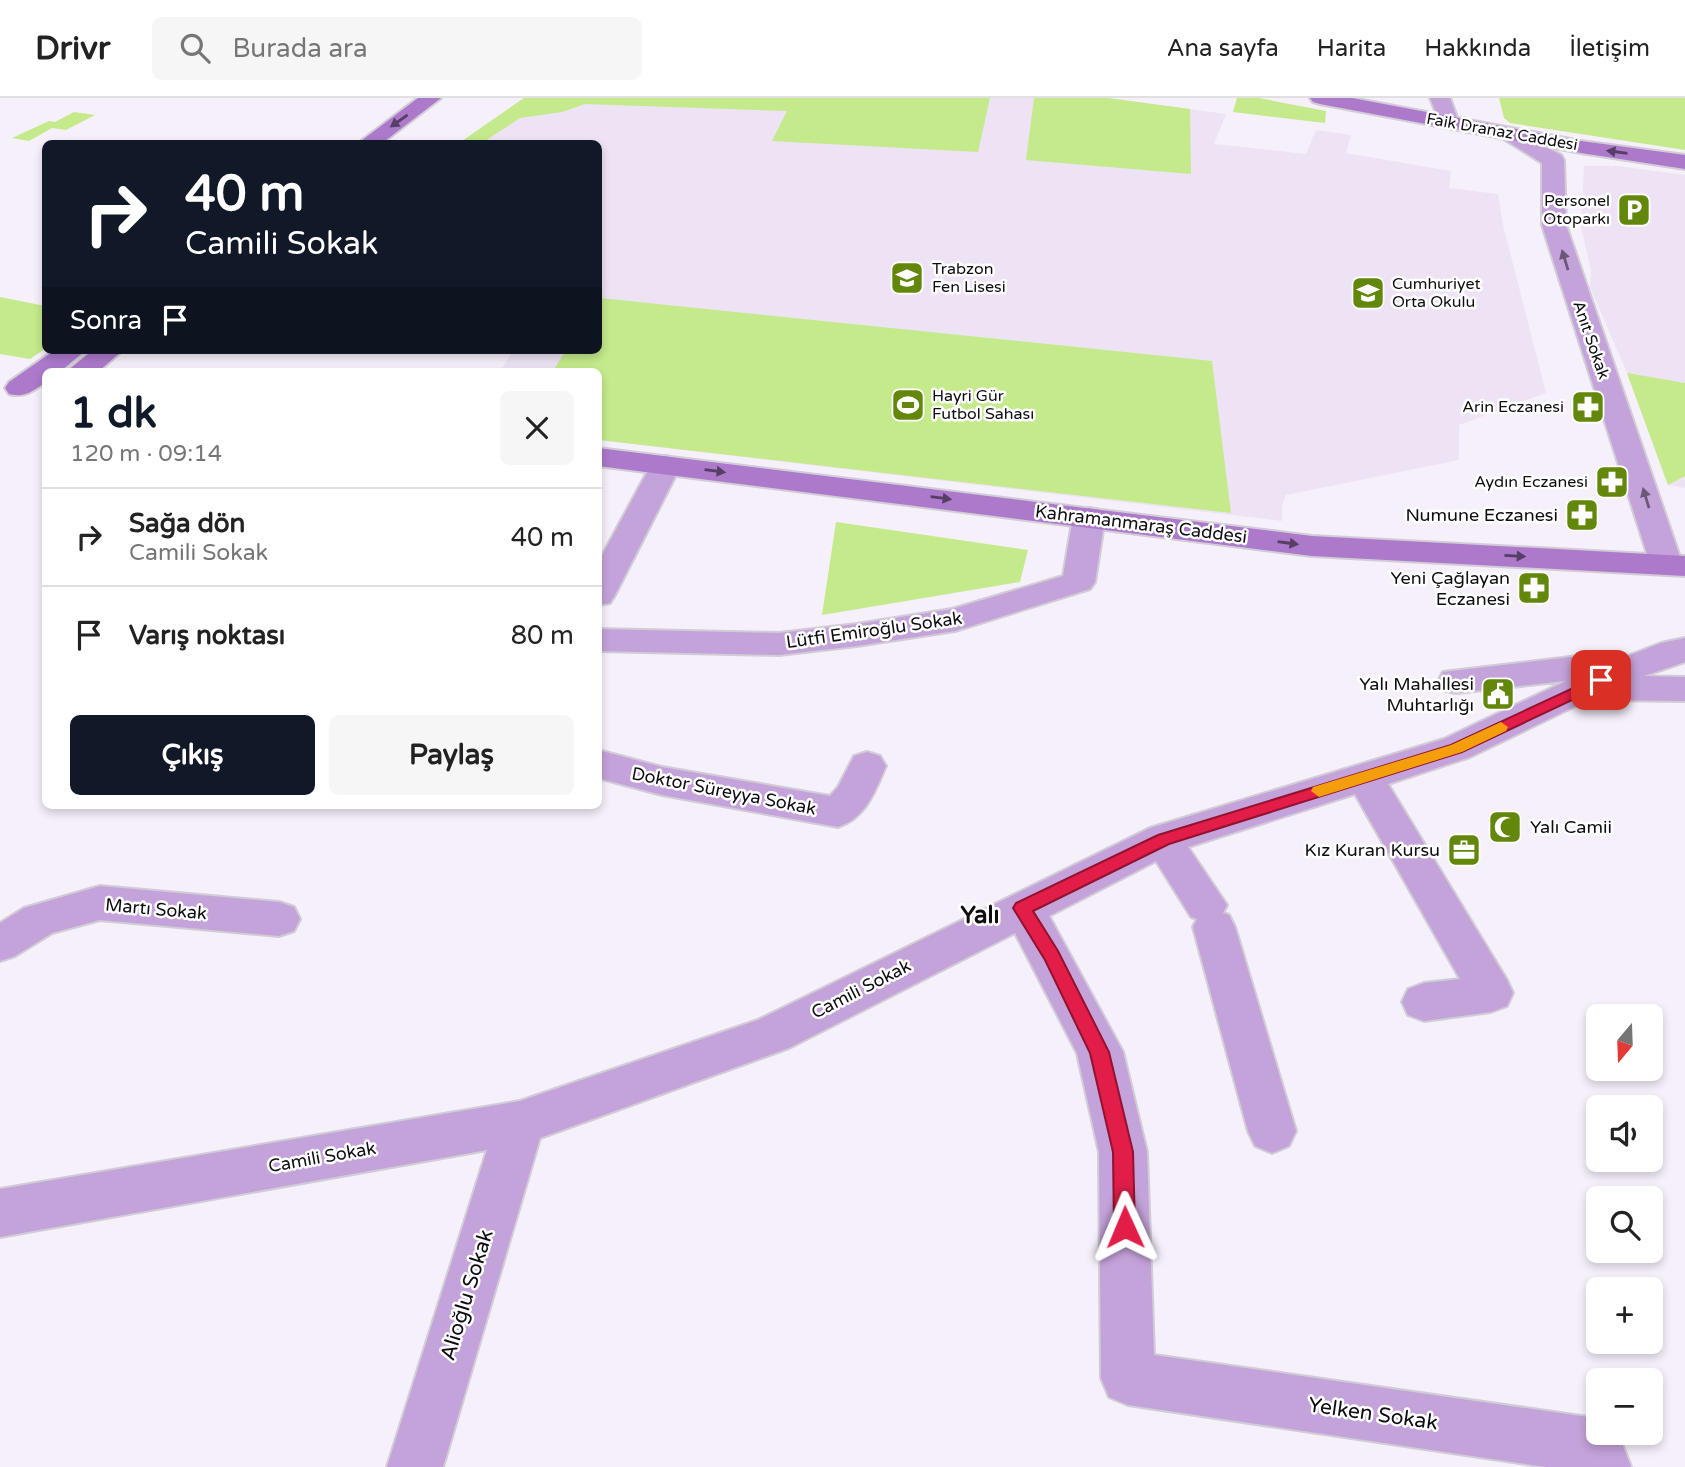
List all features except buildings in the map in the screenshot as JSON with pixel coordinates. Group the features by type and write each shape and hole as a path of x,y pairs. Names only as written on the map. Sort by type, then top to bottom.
{"street":[{"name":"Faik Dranaz Caddesi","path":"1320,98 1511,135 1685,162"},
{"path":"1440,98 1449,123"},
{"path":"374,140 440,103"},
{"path":"401,140 440,103"},
{"name":"Anıt Sokak","path":"1511,135 1553,160 1554,225 1676,565"},
{"path":"49,368 68,354"},
{"path":"85,368 104,354"},
{"path":"22,389 42,374"},
{"name":"Kahramanmaraş Caddesi","path":"602,457 1312,546 1676,565"},
{"path":"602,587 666,465"},
{"name":"Lütfi Emiroğlu Sokak","path":"602,640 779,644 955,621 1078,582 1089,517"},
{"name":"Camili Sokak","path":"0,1213 520,1123 773,1034 1164,839 1457,748 1582,688 1673,652 1685,650"},
{"path":"1456,681 1599,664 1639,665"},
{"path":"1582,688 1685,689"},
{"name":"Doktor Süreyya Sokak","path":"602,765 662,781 838,812 854,795 867,766"},
{"path":"1364,777 1448,905 1491,993 1424,1002"},
{"path":"1175,858 1210,916 1272,1131"},
{"name":"Martı Sokak","path":"0,944 39,920 100,903 279,919"},
{"name":"Yelken Sokak","path":"1022,908 1051,956 1100,1052 1123,1152 1128,1378 1599,1456"},
{"name":"Alioğlu Sokak","path":"415,1467 520,1123"}],"shaded area":[{"name":"Trabzon Fen Lisesi","path":"524,98 1108,98 1226,114 1214,144 1306,154 1316,130 1351,135 1346,153 1451,171 1449,188 1498,194 1503,225 1546,393 1459,425 1459,460 1286,495 1282,506 1282,521 602,440 602,368 502,368 511,354 602,354 602,140 465,140"},
{"path":"1584,166 1618,166 1685,175 1685,488 1668,485 1625,368 1590,287 1591,270 1581,227"}],"green space":[{"path":"524,98 990,98 978,152 772,141 787,111 585,104 562,112 520,118 487,140 463,140"},
{"path":"1034,98 1108,98 1190,109 1191,174 1026,160"},
{"path":"1237,98 1259,98 1326,111 1325,123 1233,112"},
{"path":"1499,98 1685,98 1685,150 1510,123 1504,118"},
{"path":"74,112 95,115 66,130 52,128 29,141 12,138 49,121 55,122"},
{"path":"0,297 42,305 42,351 30,359 0,354"},
{"name":"Hayri Gür Futbol Sahası","path":"602,298 1212,361 1231,513 602,440 602,368 555,368 564,354 602,354"},
{"path":"1627,373 1685,383 1685,476 1668,485"},
{"path":"836,522 1028,550 1020,582 822,615"}],"slow traffic":[{"path":"1319,791 1457,748 1501,727"}],"place":[{"name":"Personel Otoparkı","path":"1634,210"},
{"name":"Trabzon Fen Lisesi","path":"907,278"},
{"name":"Cumhuriyet Orta Okulu","path":"1368,293"},
{"name":"Hayri Gür Futbol Sahası","path":"908,405"},
{"name":"Arin Eczanesi","path":"1588,407"},
{"name":"Aydın Eczanesi","path":"1612,482"},
{"name":"Numune Eczanesi","path":"1582,515"},
{"name":"Yeni Çağlayan Eczanesi","path":"1534,588"},
{"name":"Yalı Mahallesi Muhtarlığı","path":"1498,694"},
{"name":"Yalı Camii","path":"1505,827"},
{"name":"Kız Kuran Kursu","path":"1464,850"}],"district":[{"name":"Yalı","path":"980,915"}],"route":[{"path":"1125,1227 1123,1152 1100,1052 1051,956 1022,908 1164,839 1457,748 1601,680"}]}
